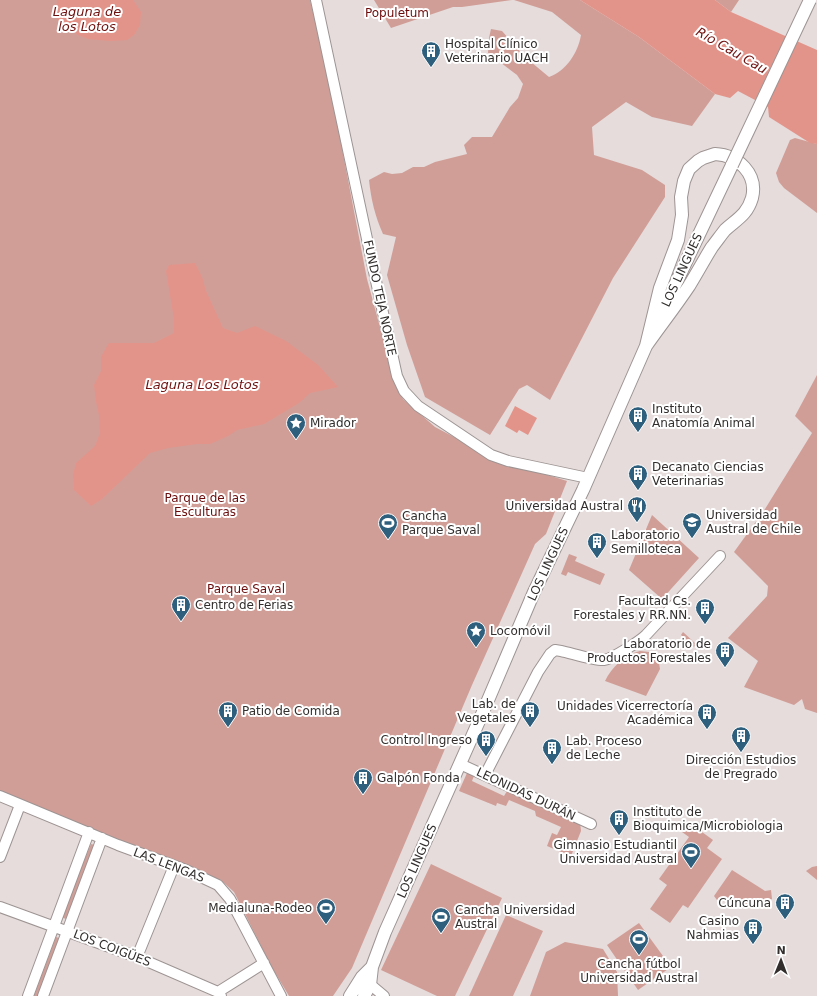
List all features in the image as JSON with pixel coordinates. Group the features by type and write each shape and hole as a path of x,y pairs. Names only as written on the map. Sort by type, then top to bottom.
{"main road":[{"name":"LOS LINGUES","path":"363,990 385,932 460,764 534,592 588,478 646,346 810,0"},
{"path":"721,155 733,158 742,165 752,180 753,192 750,203 743,216 725,230 712,247 689,286 646,346 660,288 678,240 682,215 682,189 686,175 689,169 698,161 709,156 721,155"}],"street":[{"name":"FUNDO TEJA NORTE","path":"316,0 397,376 404,391 418,406 491,455 588,478"},
{"path":"485,775 538,672 550,654 555,650 604,660 618,654 643,638 720,556"},
{"name":"LEONIDAS DURÁN","path":"460,764 591,824"},
{"name":"LAS LENGAS","path":"0,796 218,885 225,891 230,899 281,996"},
{"path":"0,857 20,805"},
{"path":"28,996 89,832"},
{"path":"43,996 102,838"},
{"path":"137,957 174,866"},
{"name":"LOS COIGÜES","path":"0,906 137,957 220,994"},
{"path":"220,994 264,963"},
{"path":"363,990 384,996"}],"green space":[{"name":"Parque Saval","path":"0,0 310,0 327,70 367,279 391,368 403,399 435,427 494,458 567,481 546,534 535,544 472,685 352,968 333,996 289,996 271,966 234,892 221,880 109,837 0,791"},
{"name":"Populetum","path":"374,0 512,0 453,7 391,28"},
{"path":"514,0 580,0 639,37 715,94 692,126 652,117 626,102 592,127 594,155 642,170 665,185 665,197 613,278 550,400 527,385 519,389 490,435 425,397 407,345 387,275 396,237 383,234 374,207 369,180 384,172 392,174 402,173 413,167 424,167 435,162 467,154 464,145 472,137 492,137 510,107 518,98 523,84 517,75 488,53 491,29 502,31 525,57 549,77 566,66 574,55 581,35 552,12"},
{"path":"715,0 739,0 731,12"},
{"path":"795,138 817,144 817,213 784,188 779,182 776,173 790,140"},
{"path":"817,375 817,713 805,709 802,699 794,705 744,687 758,661 728,638 767,596 768,586 734,552 765,509 812,433 795,416"},
{"path":"652,515 699,558 662,599 629,570"},
{"path":"569,554 577,557 575,561 605,574 600,585 568,572 566,576 561,574"},
{"path":"683,632 696,644 694,647 681,635"},
{"path":"640,651 649,652 659,663 660,669 646,696 605,681 619,662 629,655"},
{"path":"467,773 474,776 472,781 504,796 507,791 580,821 581,831 571,856 547,846 552,833 557,835 561,827 536,816 535,811 509,800 506,806 497,803 496,806 459,791"},
{"name":"Gimnasio Estudiantil Universidad Austral","path":"703,819 708,823 702,832 713,840 707,848 722,859 688,908 683,905 670,923 650,909 667,885 659,879 689,837 682,832 690,822 697,827"},
{"path":"91,844 95,845 66,919 61,917"},
{"name":"Cancha Universidad Austral","path":"431,864 502,898 455,996 437,996 381,970"},
{"path":"817,866 817,880 806,871"},
{"path":"732,870 765,891 771,890 772,899 752,907 717,900 714,896"},
{"path":"506,915 543,931 513,996 469,996"},
{"name":"Cancha fútbol Universidad Austral","path":"639,923 671,967 638,990 607,945"},
{"path":"56,937 59,938 38,996 34,996"},
{"path":"565,942 603,949 617,972 618,996 530,996 546,952"}],"water":[{"name":"Laguna de los Lotos","path":"57,0 133,0 141,12 140,25 134,35 127,40 110,41 88,39 78,35 57,20","holes":["109,6 114,7 116,13 111,17 108,16 105,12 106,8"]},
{"name":"Río Cau Cau","path":"580,0 715,0 731,12 817,50 817,144 810,143 769,117 768,107 738,91 730,98 715,94 639,37"},
{"name":"Laguna Los Lotos","path":"195,263 223,328 237,333 255,326 286,341 318,365 338,387 310,393 299,403 264,424 237,430 210,444 197,444 168,448 150,453 102,499 91,506 74,490 73,475 76,463 95,446 100,433 99,415 94,385 101,371 101,357 109,343 154,343 174,333 174,319 166,271 169,265"},
{"path":"515,406 537,418 528,435 519,430 517,433 505,426"}],"place":[{"name":"Hospital Clínico Veterinario UACH","path":"431,68"},
{"name":"Instituto Anatomía Animal","path":"638,433"},
{"name":"Mirador","path":"296,440"},
{"name":"Decanato Ciencias Veterinarias","path":"638,491"},
{"name":"Universidad Austral","path":"637,523"},
{"name":"Universidad Austral de Chile","path":"692,539"},
{"name":"Cancha Parque Saval","path":"388,540"},
{"name":"Laboratorio Semilloteca","path":"597,559"},
{"name":"Centro de Ferias","path":"181,622"},
{"name":"Facultad Cs. Forestales y RR.NN.","path":"705,625"},
{"name":"Locomóvil","path":"476,648"},
{"name":"Laboratorio de Productos Forestales","path":"725,668"},
{"name":"Patio de Comida","path":"228,728"},
{"name":"Lab. de Vegetales","path":"530,728"},
{"name":"Unidades Vicerrectoría Académica","path":"707,730"},
{"name":"Dirección Estudios de Pregrado","path":"741,753"},
{"name":"Control Ingreso","path":"486,757"},
{"name":"Lab. Proceso de Leche","path":"552,765"},
{"name":"Galpón Fonda","path":"363,795"},
{"name":"Instituto de Bioquimica/Microbiologia","path":"619,836"},
{"name":"Gimnasio Estudiantil Universidad Austral","path":"691,869"},
{"name":"Cúncuna","path":"785,920"},
{"name":"Medialuna-Rodeo","path":"326,925"},
{"name":"Cancha Universidad Austral","path":"441,934"},
{"name":"Casino Nahmias","path":"753,945"},
{"name":"Cancha fútbol Universidad Austral","path":"639,956"}],"park label":[{"name":"Parque de las Esculturas","path":"205,505"}]}
